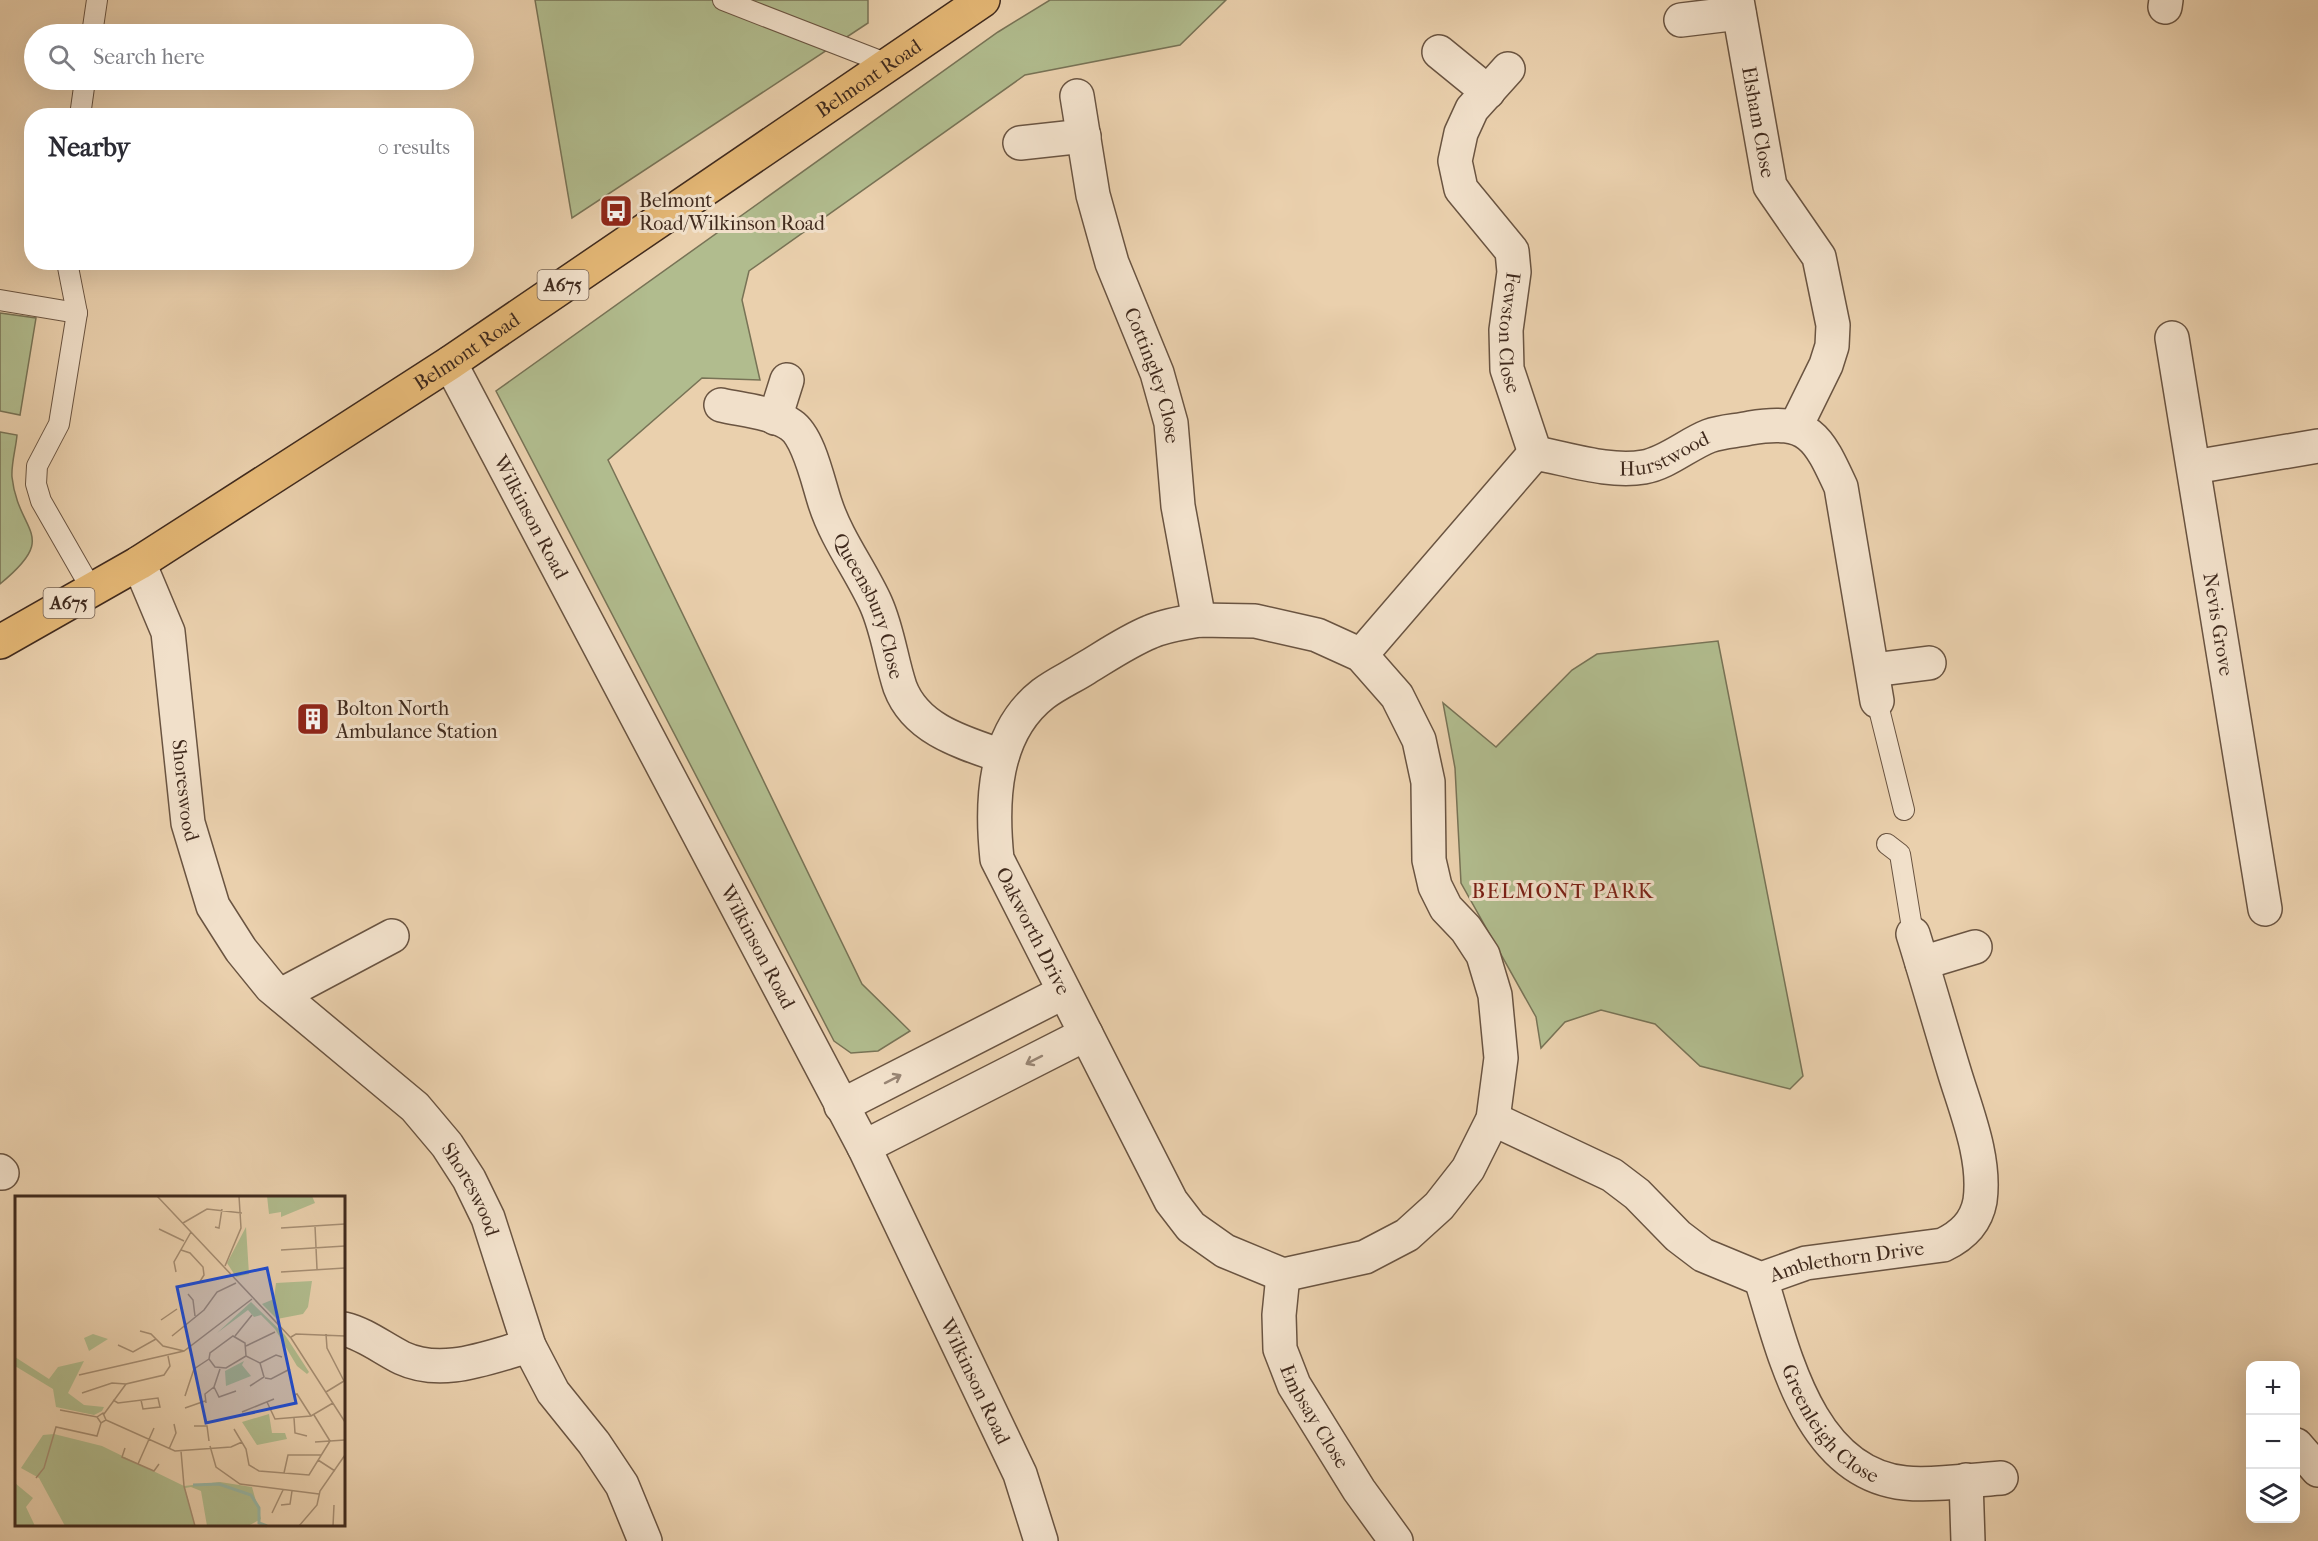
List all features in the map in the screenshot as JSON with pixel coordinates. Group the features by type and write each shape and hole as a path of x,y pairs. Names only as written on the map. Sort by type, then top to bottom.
{"main road":[{"name":"Belmont Road","path":"0,642 139,563 450,363 983,0"}],"street":[{"name":"Elsham Close","path":"1681,20 1738,6 1770,186 1819,257 1833,325 1832,346 1826,365 1796,426"},
{"name":"Fewston Close","path":"1439,52 1498,81 1472,109 1461,133 1455,161 1461,189 1512,251 1514,272 1506,330 1507,369 1535,453"},
{"name":"Cottingley Close","path":"1077,96 1093,195 1112,263 1157,373 1171,423 1178,506 1199,620"},
{"path":"1020,143 1084,136"},
{"name":"Nevis Grove","path":"2172,338 2265,909"},
{"name":"Wilkinson Road","path":"450,363 864,1147 1020,1474 1041,1541"},
{"path":"775,418 787,380"},
{"name":"Queensbury Close","path":"721,405 775,418 791,425 802,437 832,526 865,581 882,619 901,689 918,714 948,738 1002,756"},
{"name":"Hurstwood","path":"1535,453 1622,468 1645,467 1709,436 1774,424 1796,426"},
{"path":"1796,426 1813,439 1827,457 1841,487 1875,686 1929,663"},
{"path":"2194,467 2318,446"},
{"path":"1361,655 1535,453"},
{"name":"Shoreswood","path":"139,563 168,632 188,823 213,906 241,950 271,987 415,1107 447,1145 469,1179 488,1218 529,1346 553,1392 594,1443 622,1485 645,1541"},
{"name":"Oakworth Drive","path":"1199,620 1255,621 1317,635 1361,655 1397,696 1419,740 1428,782 1429,860 1435,886 1446,908 1466,929 1483,955 1495,995 1501,1058 1493,1119 1468,1169 1439,1206 1407,1236 1365,1257 1282,1275 1225,1251 1191,1227 1170,1201 997,859 993,810 1002,756 1018,720 1042,694 1151,631 1199,620"},
{"path":"281,995 392,936"},
{"path":"1917,949 1975,946"},
{"name":"Amblethorn Drive","path":"1493,1119 1611,1175 1636,1194 1678,1236 1703,1255 1761,1279 1806,1263 1943,1245 1960,1236 1973,1220 1980,1202 1980,1176 1973,1133 1917,949"},
{"path":"841,1106 1064,992"},
{"path":"864,1147 1086,1034"},
{"name":"Embsay Close","path":"1282,1275 1279,1315 1280,1349 1294,1385 1359,1490 1396,1541"},
{"name":"Greenleigh Close","path":"1761,1279 1793,1382 1823,1434 1845,1457 1870,1474 1905,1483 2001,1478"},
{"path":"345,1329 354,1331 404,1359 432,1367 461,1365 529,1346"},
{"path":"2300,1450 2318,1470"},
{"path":"1966,1480 1968,1541"}],"lane":[{"path":"93,24 97,0"},
{"path":"723,0 888,64"},
{"path":"81,108 84,90"},
{"path":"69,270 77,313 59,424 37,466 36,484 41,501 92,590"},
{"path":"0,300 77,313"},
{"path":"1875,686 1904,810"},
{"path":"1887,844 1900,854 1917,949"}],"green space":[{"path":"535,0 868,0 868,23 572,218"},
{"path":"1050,0 1226,0 1180,45 1025,75 749,271 742,300 760,380 702,378 608,460 862,984 910,1031 878,1051 851,1053 834,1041 496,391 998,32"},
{"path":"0,313 36,318 20,415 0,411"},
{"path":"0,432 17,435 12,477 21,511 31,533 32,543 28,554 18,567 0,584"},
{"path":"1718,641 1803,1076 1790,1089 1700,1066 1655,1024 1601,1010 1565,1022 1541,1048 1536,1017 1461,883 1455,768 1443,703 1496,747 1572,670 1597,654"}],"place":[{"name":"Belmont Road/Wilkinson Road","path":"616,211"},
{"name":"Bolton North Ambulance Station","path":"313,719"}],"district":[{"name":"BELMONT PARK","path":"1563,891"}]}
